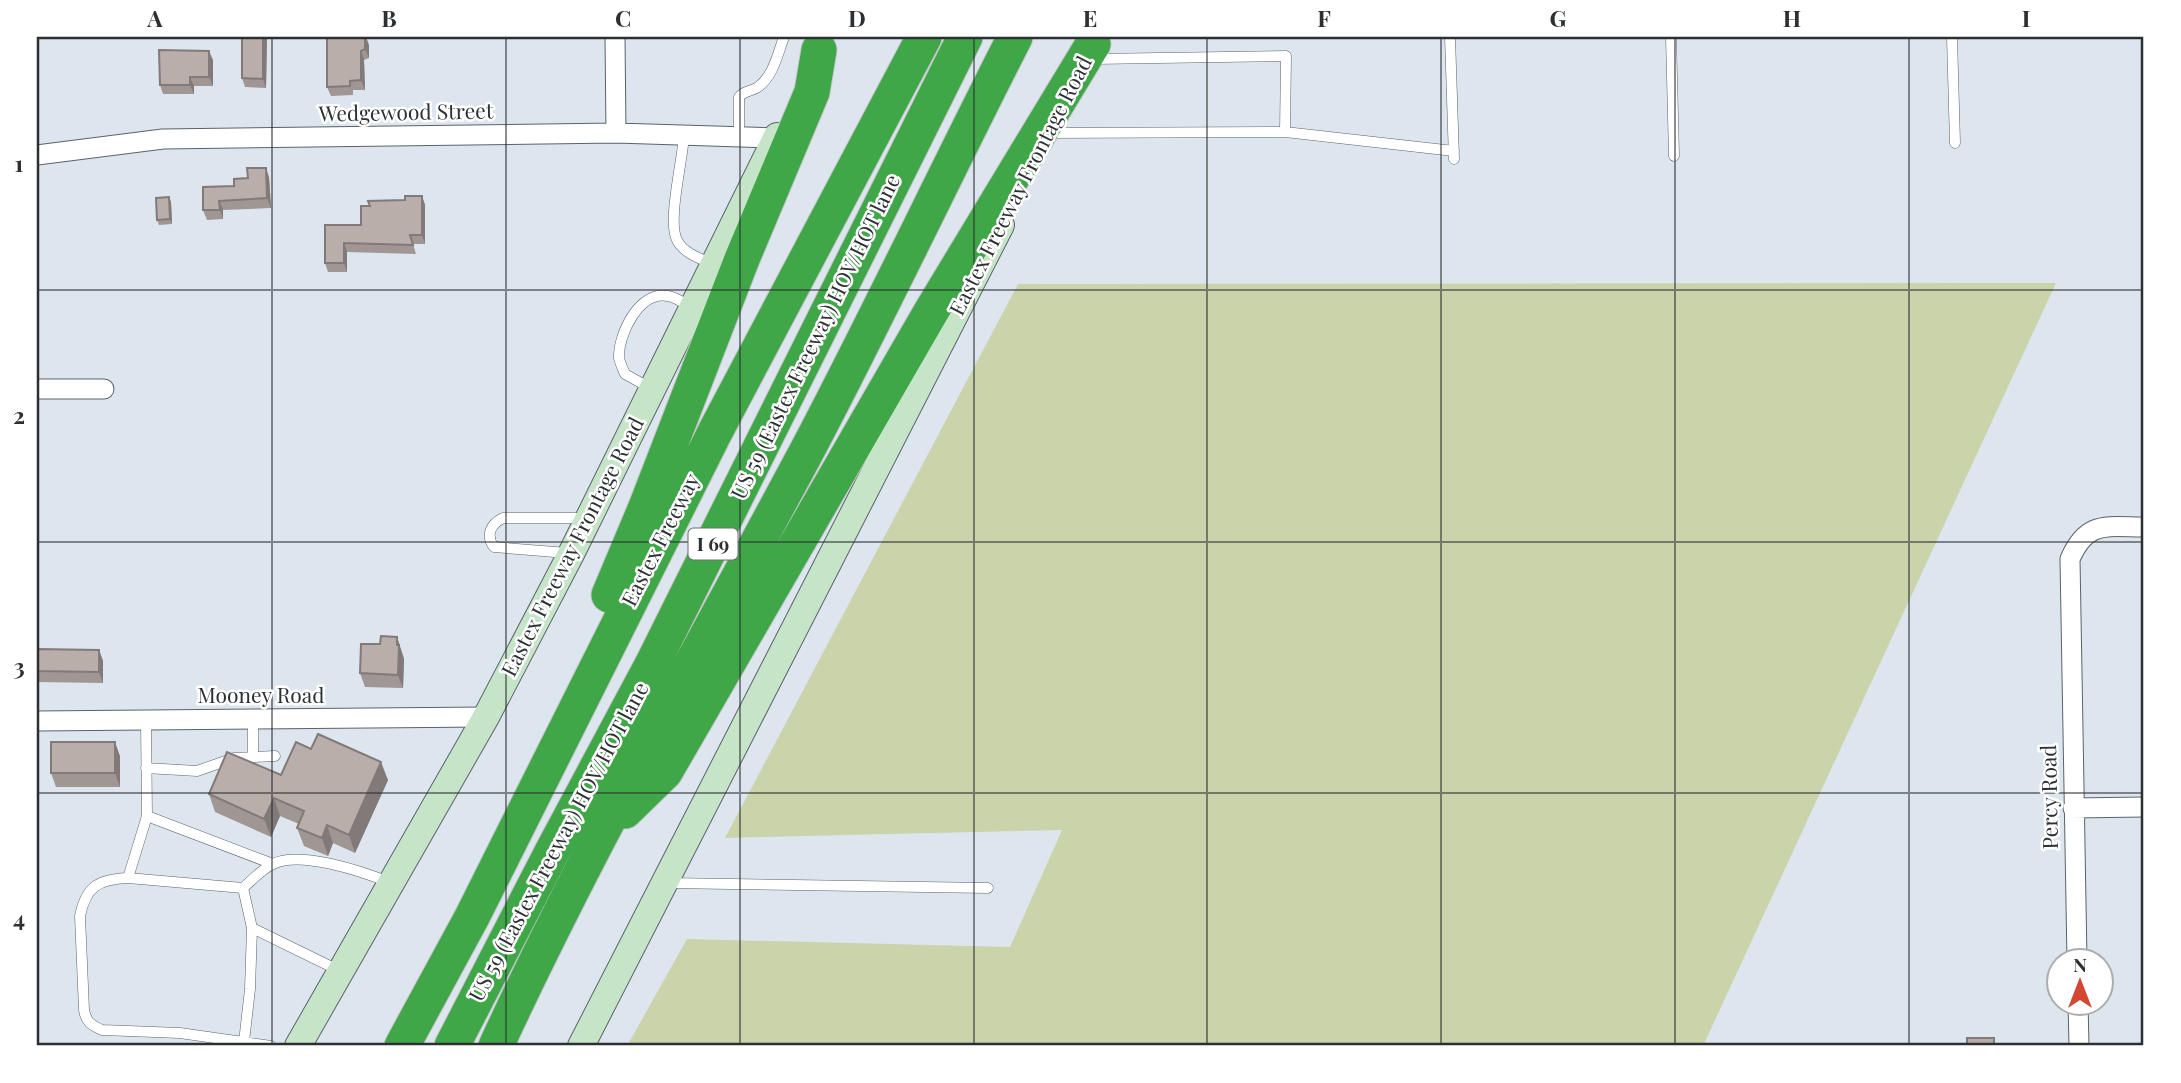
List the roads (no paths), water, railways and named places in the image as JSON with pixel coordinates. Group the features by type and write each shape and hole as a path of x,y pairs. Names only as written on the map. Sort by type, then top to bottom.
{"highway":[{"name":"Eastex Freeway","path":"402,1046 472,917 709,444 924,37"},
{"name":"US 59 (Eastex Freeway) HOV/HOT lane","path":"452,1046 653,663 965,37"},
{"name":"I 69","path":"496,1046 530,972 602,833 812,441 1015,37"},
{"path":"472,917 646,507 742,260 813,92 822,43"},
{"path":"602,833 665,772 932,310 1092,46"}],"main road":[{"name":"Eastex Freeway Frontage Road","path":"298,1046 486,717 572,554 822,43"},
{"name":"Eastex Freeway Frontage Road","path":"581,1046 1092,46"}],"street":[{"path":"615,37 616,133"},
{"name":"Wedgewood Street","path":"37,155 163,139 616,133 776,138"},
{"path":"37,389 104,388"},
{"name":"Percy Road","path":"2077,946 2070,559 2078,540 2091,529 2144,527"},
{"name":"Mooney Road","path":"37,721 486,717"},
{"path":"2073,808 2144,807"},
{"path":"2078,1016 2079,1046"}],"lane":[{"path":"739,137 739,97 745,91 761,86 769,75 784,37"},
{"path":"1048,133 1285,132 1454,155 1450,37"},
{"path":"1671,37 1674,156"},
{"path":"1952,37 1955,143"},
{"path":"1092,46 1286,56 1285,132"},
{"path":"684,135 673,218 677,240 688,252 714,264"},
{"path":"652,389 625,374 620,359 623,334 637,310 650,298 667,295 692,308"},
{"path":"572,554 494,547 489,540 490,530 503,518 589,518"},
{"path":"128,878 146,816 146,719"},
{"path":"253,719 253,757"},
{"path":"146,768 197,771 234,758 275,756"},
{"path":"146,816 273,864"},
{"path":"271,1046 180,1033 109,1031 92,1026 85,1018 80,938 83,901 90,889 102,882 128,878 243,888 273,864 290,858 356,868 391,883"},
{"path":"666,883 988,888"},
{"path":"243,888 252,928 250,989 244,1041"},
{"path":"252,928 341,972"}]}
